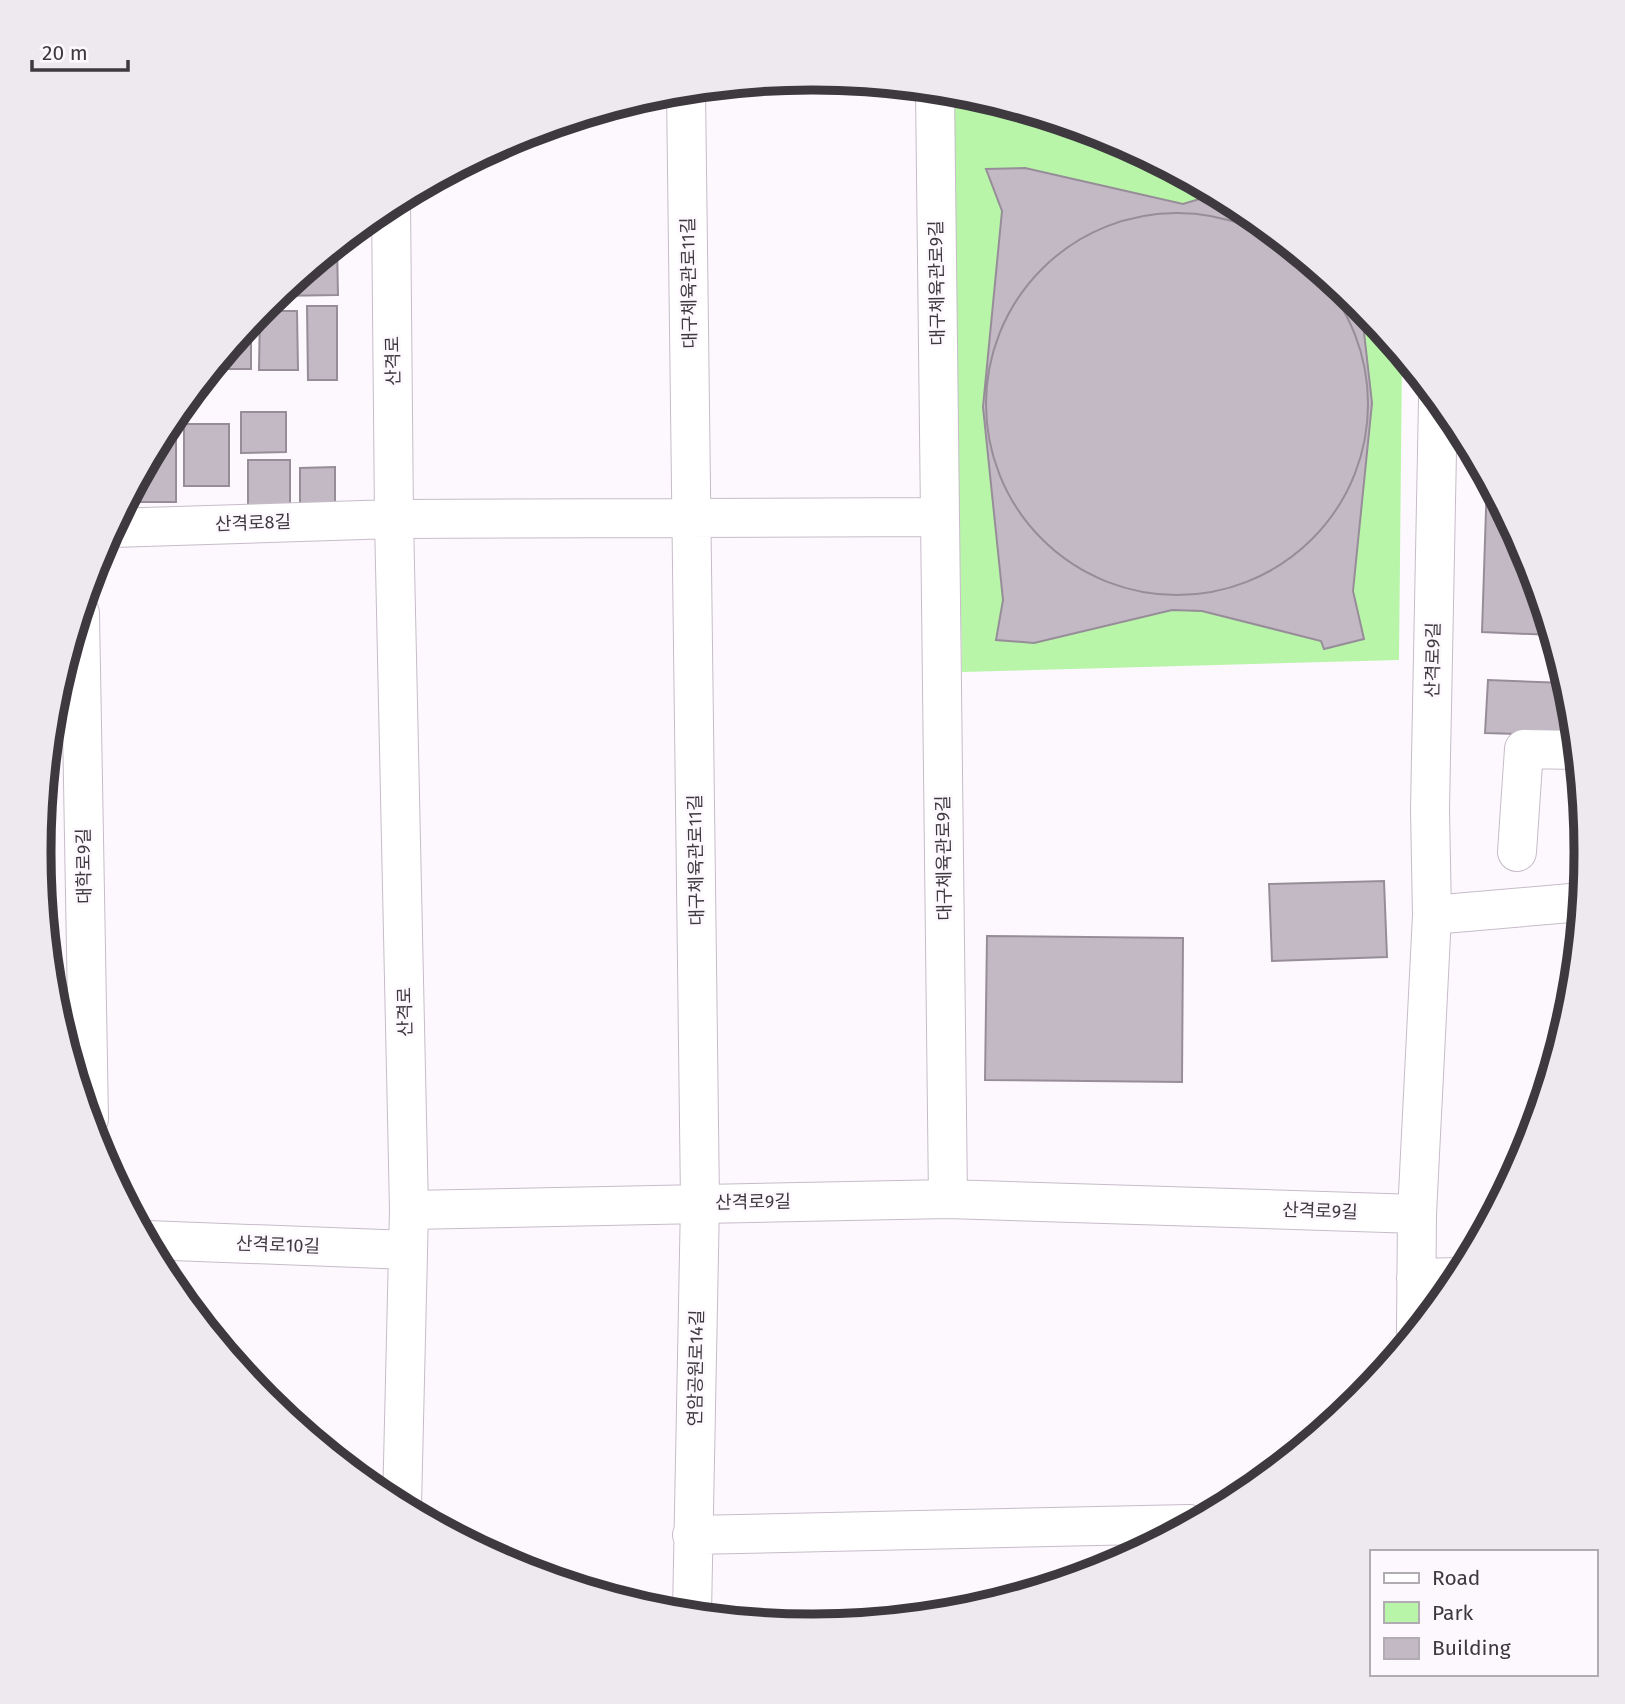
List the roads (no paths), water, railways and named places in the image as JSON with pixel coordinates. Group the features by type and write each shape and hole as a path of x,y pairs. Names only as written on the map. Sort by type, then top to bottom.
{"street":[{"name":"대구체육관로11길","path":"686,101 700,1202"},
{"name":"대구체육관로9길","path":"936,101 948,1199"},
{"name":"산격로","path":"391,218 394,519 409,1210 402,1493"},
{"name":"산격로9길","path":"409,1210 948,1199 1417,1214 1432,915 1430,809 1438,417"},
{"path":"394,519 940,517"},
{"name":"산격로8길","path":"123,528 394,519"},
{"name":"대학로9길","path":"81,643 88,1088"},
{"path":"1517,852 1524,748 1567,750"},
{"path":"1432,915 1573,903"},
{"name":"연암공원로14길","path":"692,1604 700,1202"},
{"path":"1416,1317 1417,1214"},
{"name":"산격로10길","path":"158,1240 408,1250"},
{"path":"1416,1278 1444,1277"},
{"path":"692,1535 1170,1524"}]}
